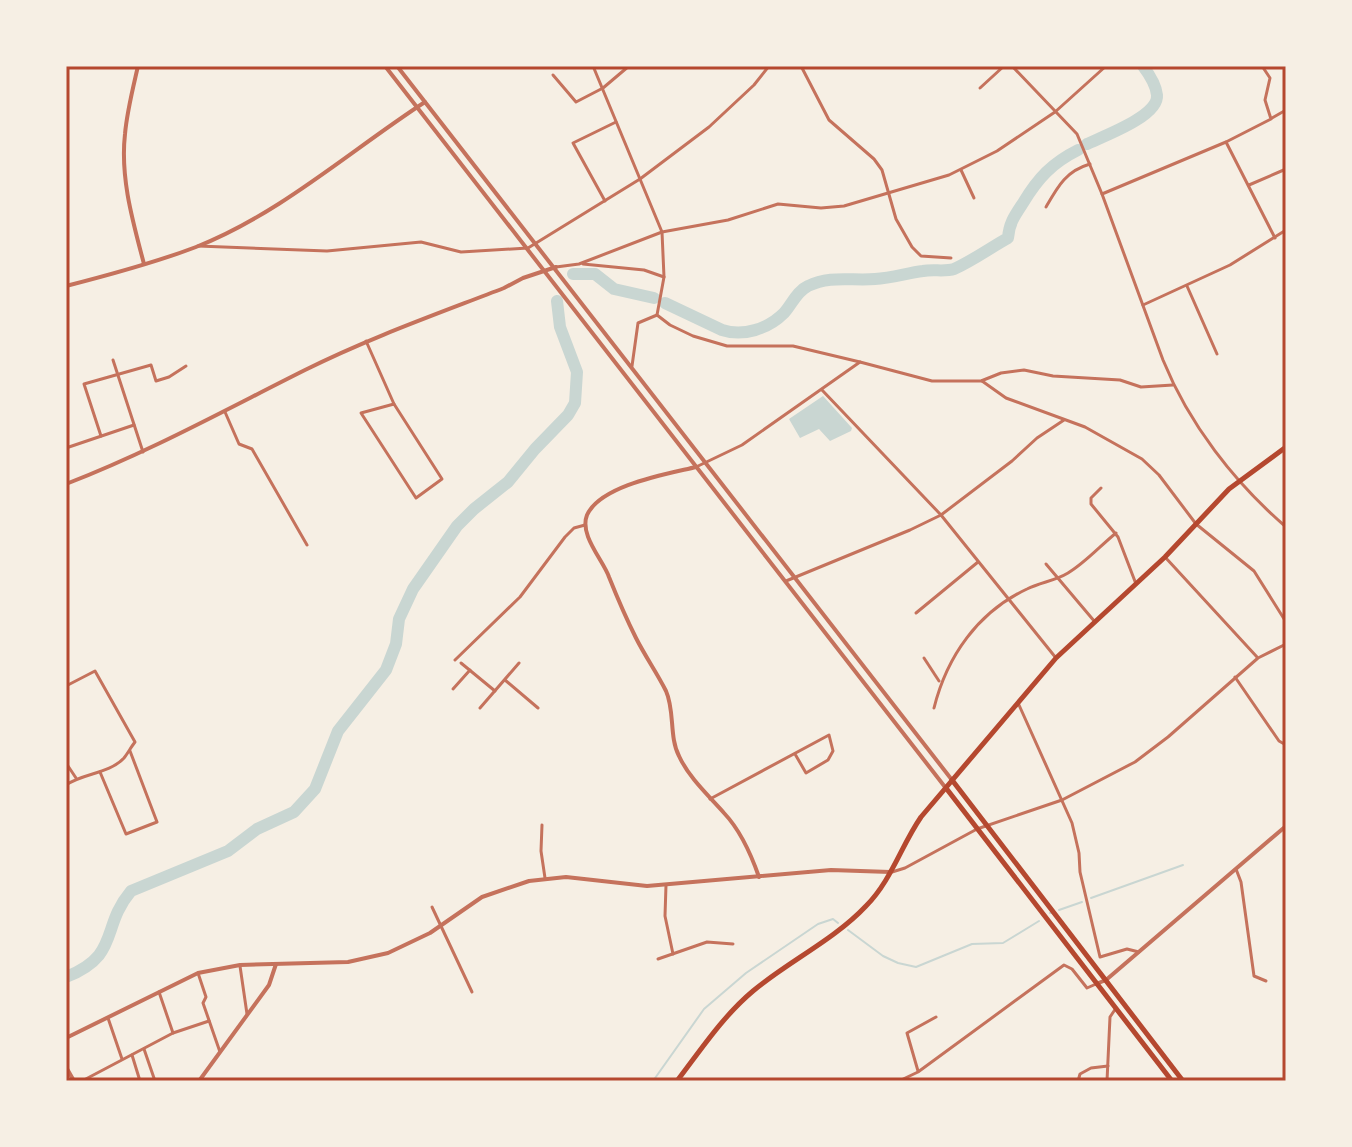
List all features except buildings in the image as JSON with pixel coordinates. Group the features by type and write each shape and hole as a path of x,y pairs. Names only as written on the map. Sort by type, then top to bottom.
{"highway":[{"path":"677,1081 739,1004 858,915 881,889 913,829 1056,658 1165,557 1240,480 1286,447"},
{"path":"952,780 1183,1081"},
{"path":"946,788 1172,1081"}],"street":[{"path":"138,66 124,135 124,164 129,203 144,264"},
{"path":"385,66 946,788"},
{"path":"397,66 952,780"},
{"path":"593,66 662,232 664,277 657,315"},
{"path":"553,75 576,102 603,88 629,66"},
{"path":"197,246 327,251 421,242 461,252 528,248 640,179 709,127 754,85 769,66"},
{"path":"801,66 829,120 874,159 882,170 896,219 912,247 921,256 951,258"},
{"path":"980,88 1004,66"},
{"path":"1012,66 1077,134 1173,385 1202,434 1261,505 1286,527"},
{"path":"579,264 662,232 714,224 778,204 821,208 844,206 961,170 997,151 1055,112 1106,66"},
{"path":"1262,66 1270,78 1265,100 1271,119"},
{"path":"66,286 197,246 261,213 425,102"},
{"path":"1102,194 1226,142 1286,110"},
{"path":"605,201 573,143 616,122"},
{"path":"1226,142 1275,238"},
{"path":"1046,207 1058,185 1073,169 1090,164"},
{"path":"1249,185 1286,169"},
{"path":"961,170 974,198"},
{"path":"1143,305 1230,265 1286,230"},
{"path":"66,484 143,452 366,341 544,270 579,264 644,270 664,277"},
{"path":"1187,286 1217,354"},
{"path":"657,315 693,336 727,346 793,346 932,381 982,381 1001,373 1024,370 1053,376 1120,380 1141,387 1173,385"},
{"path":"632,367 638,323 657,315"},
{"path":"366,341 394,404 442,479 416,498 361,413 394,404"},
{"path":"113,360 143,452"},
{"path":"759,877 750,851 726,814 710,799 678,755 667,694 636,638 591,543 585,525 586,517 592,508 613,492 706,464 742,445 860,362"},
{"path":"101,436 84,384 151,365 156,381 186,366"},
{"path":"982,381 1006,398 1065,419 1123,446 1142,459 1159,475 1196,524 1254,571 1286,622"},
{"path":"822,389 941,515 1056,658"},
{"path":"225,412 239,444 252,449 307,545"},
{"path":"786,581 941,515 1065,419"},
{"path":"66,448 134,425"},
{"path":"1101,488 1091,498 1091,504 1116,533 1136,584"},
{"path":"455,660 520,597 565,537 574,528 585,525"},
{"path":"934,708 940,683 969,633 1008,599 1071,572 1116,533"},
{"path":"1165,557 1258,658"},
{"path":"916,613 978,562"},
{"path":"1046,564 1095,622"},
{"path":"66,1038 198,973 240,965 361,961 388,953 442,925 495,891 545,878 566,877 647,886 831,870 890,872 905,868 977,829 1062,800 1135,762 1258,658 1286,644"},
{"path":"924,658 940,683"},
{"path":"461,663 495,691"},
{"path":"480,708 519,663"},
{"path":"453,689 470,670"},
{"path":"66,785 123,759 135,742 95,671 67,684"},
{"path":"1235,677 1279,741 1286,745"},
{"path":"505,680 538,708"},
{"path":"1017,701 1072,823 1100,957 1127,949 1139,952"},
{"path":"710,799 829,735 833,751 828,760 806,773 795,754"},
{"path":"100,772 126,834 157,822 129,750"},
{"path":"66,763 76,778"},
{"path":"542,825 541,851 545,878"},
{"path":"899,1081 918,1072 1064,965 1072,969 1087,988 1106,980 1286,826"},
{"path":"1236,869 1241,882 1254,976 1266,981"},
{"path":"666,885 665,916 673,954"},
{"path":"432,907 472,992"},
{"path":"658,959 707,942 733,944"},
{"path":"203,1079 269,985 276,964"},
{"path":"240,965 247,1014"},
{"path":"198,973 206,997 203,1003 220,1052"},
{"path":"159,992 173,1033"},
{"path":"1107,1081 1110,1017 1116,1008"},
{"path":"918,1072 907,1033 936,1017"},
{"path":"108,1018 122,1060"},
{"path":"82,1081 173,1033 209,1021"},
{"path":"144,1049 155,1081"},
{"path":"132,1055 140,1081"},
{"path":"1078,1081 1080,1074 1091,1068 1108,1066"},
{"path":"66,1067 74,1081"}],"shaded area":[{"path":"823,396 852,428 851,431 830,441 819,429 800,438 789,419"}],"waterway":[{"path":"1087,144 1140,118 1155,103 1155,87 1143,66"},
{"path":"665,303 722,330 747,332 778,319 801,291 816,283 954,269 1008,238 1013,219 1034,186 1053,166 1078,150"},
{"path":"573,274 595,274 614,289 654,298"},
{"path":"66,977 83,969 103,950 122,904 131,891 228,851 257,829 294,812 315,789 338,731 386,670 396,644 399,619 413,589 457,526 508,482 568,415 575,403 577,372 560,327 557,301"},
{"path":"1091,898 1183,865"},
{"path":"1059,910 1082,902"},
{"path":"653,1081 704,1009 746,973 818,924 833,919 838,923"},
{"path":"848,930 883,956 916,967 972,944 1003,943 1039,921"}]}
